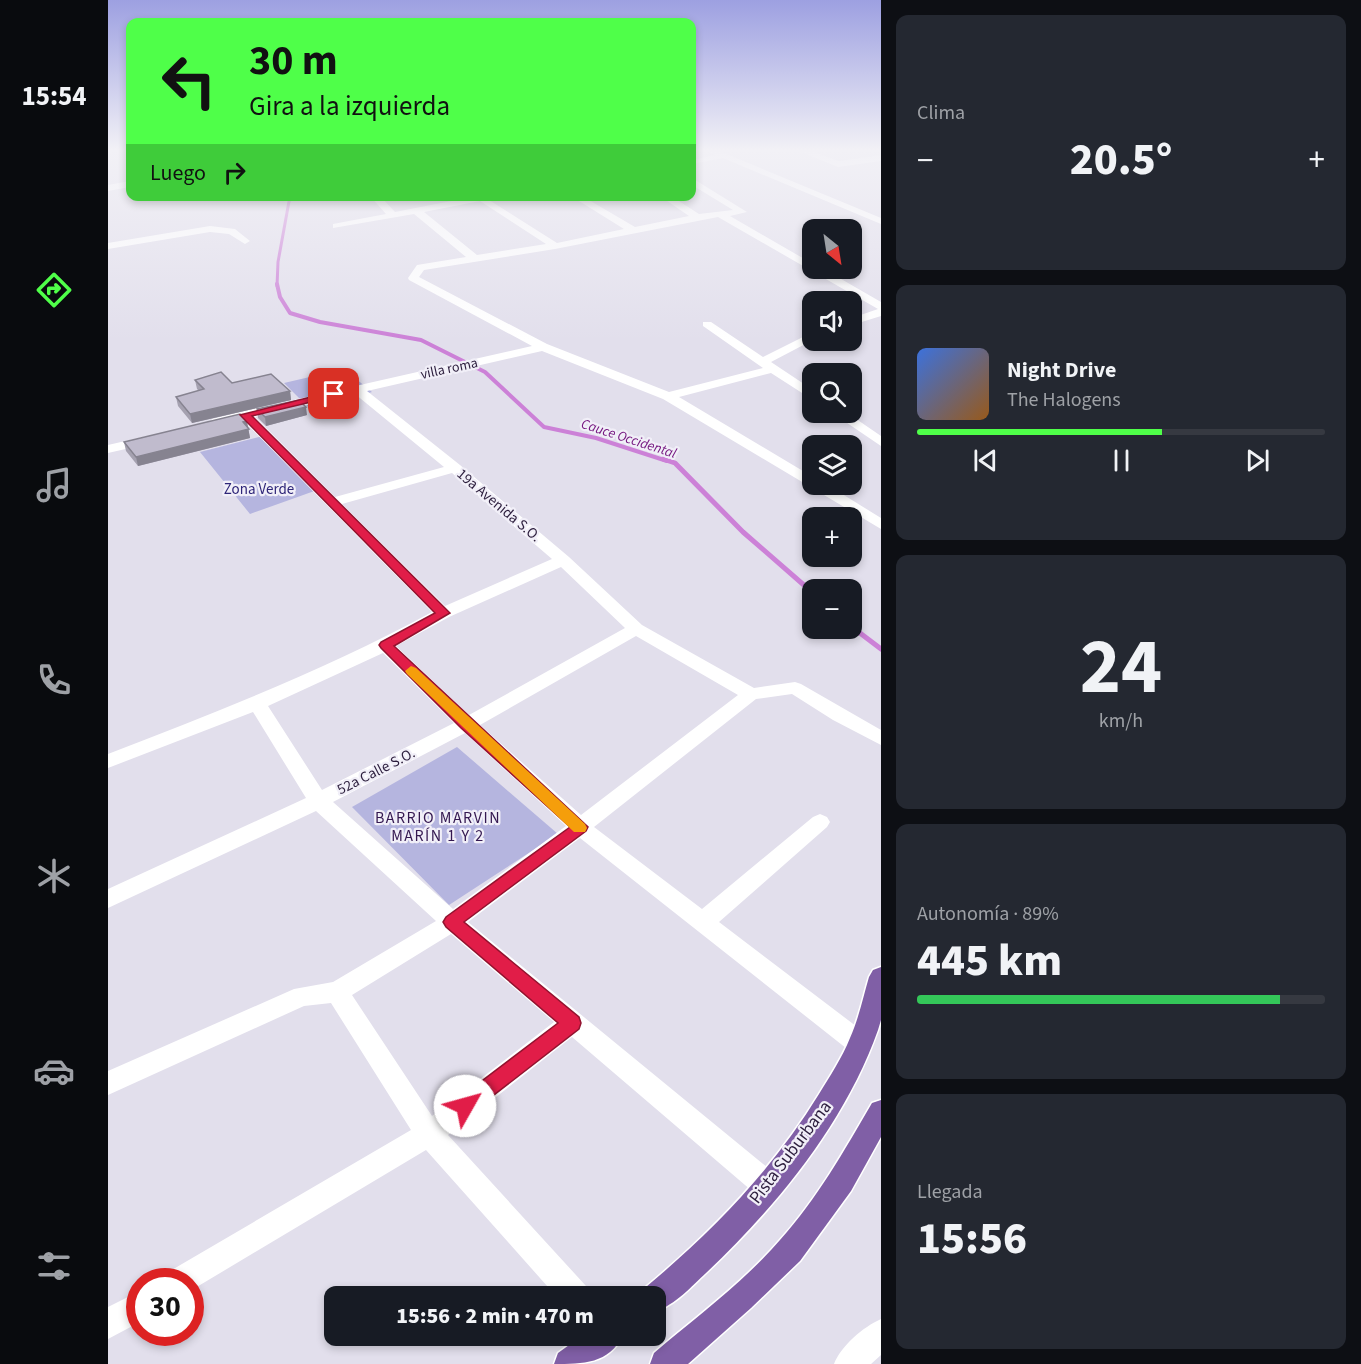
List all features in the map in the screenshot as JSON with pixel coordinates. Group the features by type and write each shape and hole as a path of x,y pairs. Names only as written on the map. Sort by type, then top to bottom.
{"main road":[{"name":"Pista Suburbana","path":"666,1288 716,1241 769,1186 822,1115 860,1044 881,977"},
{"path":"666,1364 790,1251 841,1182 881,1112"},
{"path":"569,1364 593,1346"}],"street":[{"path":"336,226 392,214"},
{"path":"419,214 474,258"},
{"path":"506,214 555,246"},
{"path":"605,214 635,231"},
{"path":"692,214 697,217"},
{"path":"719,214 802,261"},
{"path":"723,214 555,246 421,267 412,278 543,347 668,396 802,477"},
{"path":"863,214 881,221"},
{"path":"108,246 210,229 232,231 245,241"},
{"path":"833,279 881,307"},
{"path":"862,319 881,312"},
{"path":"707,324 802,389"},
{"path":"668,396 767,365 802,342"},
{"name":"villa roma","path":"199,426 543,347"},
{"name":"19a Avenida S.O.","path":"356,389 455,468 563,560 636,629 751,694"},
{"path":"245,415 443,613"},
{"path":"853,423 881,442"},
{"path":"108,449 165,435"},
{"path":"333,502 455,468"},
{"path":"832,495 881,524"},
{"path":"108,761 257,704 385,645 443,613 563,560"},
{"name":"52a Calle S.O.","path":"108,899 318,801 466,724 636,629"},
{"path":"385,645 466,724 580,827 860,1044"},
{"path":"108,1083 302,996 337,992 452,922 580,827 751,694 795,688 881,738"},
{"path":"257,704 318,801 452,922 769,1186"},
{"path":"704,922 820,822"},
{"path":"337,992 429,1134 567,1286"},
{"path":"202,1268 429,1134 572,1023"},
{"path":"108,1324 126,1313"},
{"path":"849,1364 881,1334"}],"green space":[{"path":"344,369 372,392 312,411 284,383"},
{"name":"Zona Verde","path":"267,435 320,489 250,514 200,452"},
{"path":"457,747 558,834 449,905 352,807"}],"building":[{"path":"221,372 232,383 271,374 290,391 190,414 176,397 204,389 195,380"},
{"path":"299,400 306,407 265,417 257,409"},
{"path":"240,414 247,421 243,422 249,429 136,457 124,442"}],"waterway":[{"name":"Cauce Occidental","path":"277,284 278,262 287,214"},
{"name":"Cauce Occidental","path":"277,284 280,297 290,313 320,322 421,340 485,372 544,427 596,438 667,461"},
{"name":"Cauce Occidental","path":"663,459 675,463 743,532 802,583"},
{"name":"Cauce Occidental","path":"862,635 881,649"}],"slow traffic":[{"path":"411,671 579,828"}],"district":[{"name":"BARRIO MARVIN MARÍN 1 Y 2","path":"438,826"}],"route":[{"path":"334,394 245,415 443,613 385,645 466,724 580,827 452,922 572,1023 465,1106"}]}
